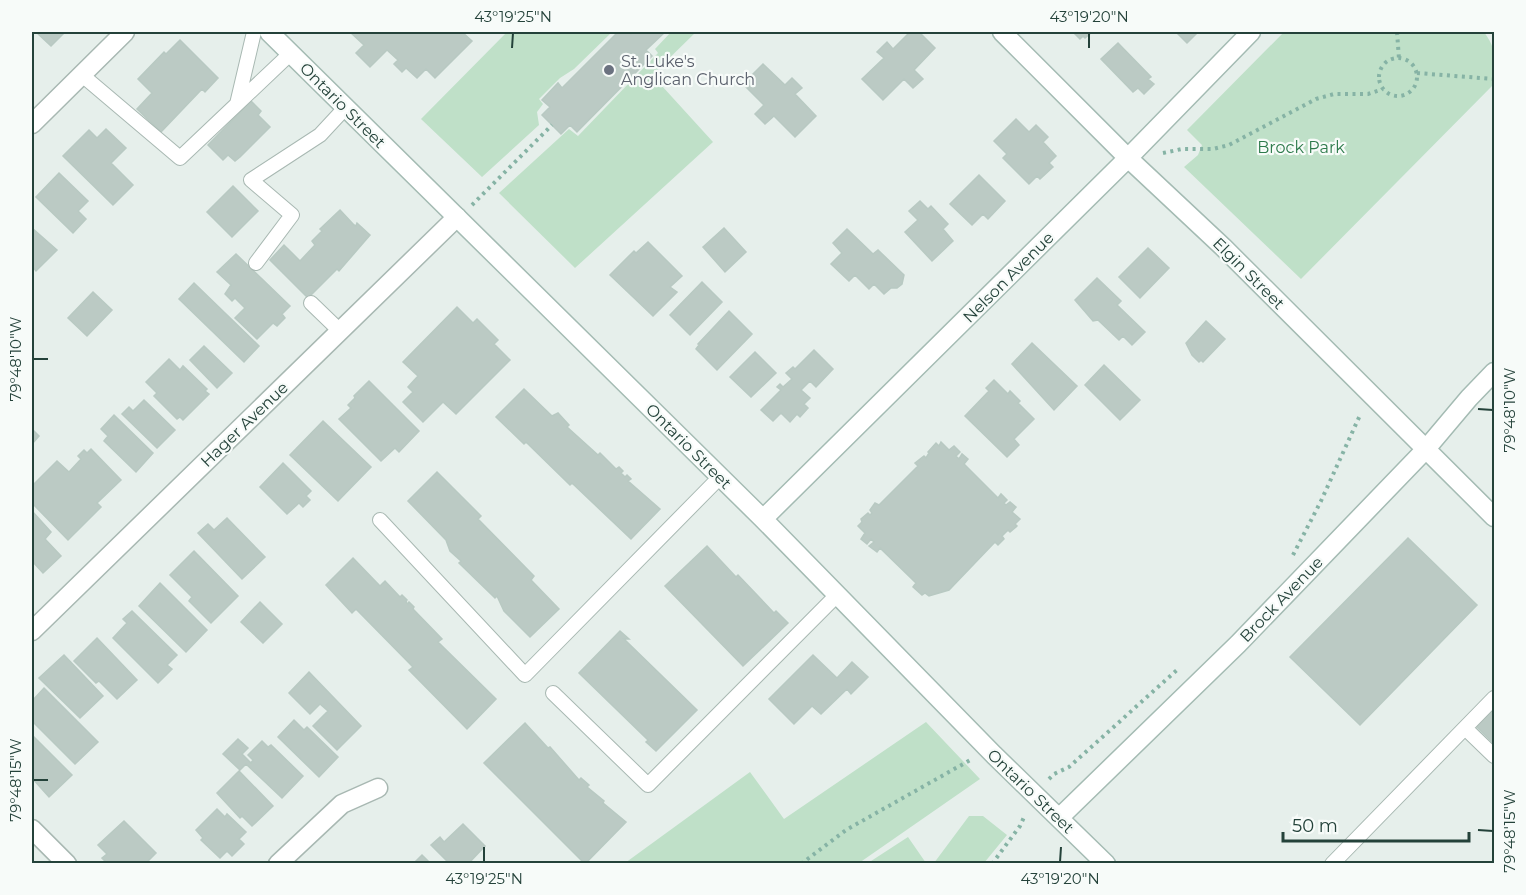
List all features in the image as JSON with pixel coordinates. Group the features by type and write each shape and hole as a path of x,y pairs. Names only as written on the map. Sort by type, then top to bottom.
{"street":[{"path":"32,124 125,32"},
{"name":"Ontario Street","path":"269,32 763,519 989,750 1106,864"},
{"name":"Elgin Street","path":"1002,32 1129,159 1223,247 1494,517"},
{"name":"Nelson Avenue","path":"763,519 1129,159 1251,32"},
{"name":"Hager Avenue","path":"32,631 457,217"},
{"name":"Brock Avenue","path":"1059,818 1238,644 1425,449 1494,372"},
{"path":"278,864 342,804 378,788"},
{"path":"32,829 67,864"}],"lane":[{"path":"237,104 255,32"},
{"path":"82,75 180,158 291,53"},
{"path":"256,263 292,215 251,180 320,135 346,107"},
{"path":"311,303 340,331"},
{"path":"380,520 525,675 720,477"},
{"path":"553,693 648,785 837,595"},
{"path":"1332,864 1494,698"},
{"path":"1465,728 1494,756"}],"path":[{"path":"1397,32 1399,58"},
{"path":"1399,58 1409,62 1417,73 1414,88 1403,96 1391,95 1383,89 1379,78 1380,71 1385,64 1399,58"},
{"path":"1417,73 1494,79"},
{"path":"1129,159 1182,149 1213,149 1229,145 1316,99 1334,94 1368,94 1383,89"},
{"path":"457,217 552,125"},
{"path":"1289,562 1321,501 1370,394"},
{"path":"992,864 1020,826 1034,794 1054,774 1069,767 1180,667"},
{"path":"801,864 846,830 989,750"}],"green space":[{"path":"507,32 612,32 539,99 543,104 537,112 539,125 482,177 421,119"},
{"path":"671,32 696,32 652,75 713,142 575,268 499,193 569,129 578,136 658,53 655,49"},
{"name":"Brock Park","path":"1284,32 1484,32 1492,45 1495,56 1494,84 1301,279 1184,167 1198,155 1202,145 1187,130"},
{"path":"926,722 980,779 859,863 625,863 750,772 784,819"},
{"path":"969,816 983,816 1007,835 984,863 934,863"},
{"path":"908,837 926,863 868,863"}],"building":[{"path":"36,32 65,32 51,46"},
{"path":"350,32 462,32 472,41 435,78 426,69 417,78 406,68 402,72 394,64 398,60 387,50 370,67 356,53 364,45"},
{"name":"St. Luke's Anglican Church","path":"618,32 631,34 633,32 665,32 646,50 652,56 577,132 570,125 561,134 542,115 550,107 542,100 558,83 562,88"},
{"path":"910,32 919,32 935,48 914,70 923,79 913,88 904,79 883,100 862,79 884,58 877,52 887,42 893,49"},
{"path":"1073,32 1092,32 1080,39"},
{"path":"1176,32 1198,32 1187,43"},
{"path":"180,40 218,78 205,92 202,89 161,132 137,109 152,93 138,79 164,52 166,54"},
{"path":"1118,43 1151,77 1148,79 1154,84 1144,94 1138,88 1133,92 1101,59"},
{"path":"763,64 785,85 792,78 802,88 795,94 816,116 795,137 774,116 765,124 755,114 764,105 743,84"},
{"path":"251,101 261,111 258,115 270,127 235,161 228,155 223,160 208,145"},
{"path":"1016,119 1029,132 1036,125 1048,137 1043,142 1056,156 1049,163 1053,167 1040,179 1037,176 1029,184 1003,158 1007,154 994,141"},
{"path":"106,129 126,148 111,163 133,185 113,205 63,156 89,130 97,138"},
{"path":"59,173 88,201 78,211 86,219 73,233 36,197"},
{"path":"979,175 1005,201 988,219 983,214 972,225 950,204"},
{"path":"233,186 258,211 232,237 207,212"},
{"path":"920,201 928,209 931,206 948,224 943,229 953,241 932,261 905,232 918,220 909,211"},
{"path":"340,210 354,225 356,226 357,223 370,235 339,271 337,269 308,298 270,260 284,245 300,261 315,245 312,241 322,231 320,229"},
{"path":"32,228 57,250 36,271 32,266"},
{"path":"724,228 746,252 725,272 703,247"},
{"path":"847,229 873,254 878,250 904,275 902,284 897,288 891,288 884,294 874,284 869,289 855,275 849,281 831,264 842,253 833,243"},
{"path":"648,242 682,276 670,287 677,292 653,316 610,275 634,251 636,253"},
{"path":"1148,248 1169,268 1140,298 1119,277"},
{"path":"236,254 290,306 282,314 285,318 277,326 273,323 257,339 235,318 245,308 235,298 232,301 225,294 231,285 217,272"},
{"path":"1097,278 1121,301 1117,305 1145,332 1132,345 1123,336 1119,340 1098,320 1093,321 1075,300"},
{"path":"702,282 722,302 690,335 670,315"},
{"path":"194,283 259,346 244,362 179,299"},
{"path":"93,292 112,310 87,336 68,318"},
{"path":"457,307 473,323 477,319 498,340 494,344 510,360 456,414 443,402 423,422 403,402 413,392 408,387 418,376 403,362"},
{"path":"729,311 752,334 717,370 696,349"},
{"path":"1206,321 1225,339 1203,362 1201,360 1199,362 1192,355 1186,343"},
{"path":"1032,343 1077,386 1054,410 1012,364"},
{"path":"204,346 232,373 217,388 190,360"},
{"path":"814,350 833,369 816,387 810,381 801,390 810,398 804,404 808,408 800,417 797,414 790,422 781,413 773,421 761,410 781,390 777,387 780,384 783,387 792,379 786,373 793,367 795,369"},
{"path":"755,352 776,373 751,397 730,377"},
{"path":"169,359 180,370 183,366 207,389 205,391 209,394 183,420 180,417 177,419 154,396 157,393 146,382"},
{"path":"1104,365 1140,400 1120,420 1085,385"},
{"path":"994,380 1008,394 1010,391 1034,419 1014,439 1019,445 1007,457 965,416 989,391 986,388"},
{"path":"369,381 419,431 399,452 395,448 381,461 339,419 351,408 348,405 355,398 354,396"},
{"path":"524,389 552,416 558,413 569,425 567,427 616,469 619,467 625,477 627,475 631,479 628,481 660,509 631,539 572,483 570,485 526,442 524,444 496,417"},
{"path":"144,400 175,430 157,448 122,414 129,407 133,411"},
{"path":"114,415 153,453 136,472 104,441 108,436 101,429"},
{"path":"323,421 371,467 338,501 290,455"},
{"path":"32,429 39,436 32,444"},
{"path":"941,442 949,450 954,446 960,452 956,456 959,459 962,454 968,459 964,464 998,498 1001,494 1007,500 1004,503 1006,505 1010,502 1016,507 1012,512 1020,519 1015,524 1017,526 1002,536 1004,539 998,545 995,542 949,590 929,596 925,593 922,595 913,587 916,583 880,548 877,552 869,546 874,542 871,539 867,544 861,539 865,533 858,526 862,522 861,519 868,513 870,515 872,513 870,510 875,503 879,505 918,466 915,463 924,456 926,458 936,443 939,446"},
{"path":"91,449 121,480 97,503 101,507 68,540 32,503 32,486 57,461 69,472 81,459 78,456 84,450 87,453"},
{"path":"283,463 311,491 306,496 310,500 303,507 299,503 287,514 260,487"},
{"path":"437,472 481,516 478,519 534,576 531,580 559,609 530,637 504,611 497,596 495,598 459,563 461,561 450,551 446,540 408,501"},
{"path":"32,511 51,532 45,539 61,556 43,573 32,561"},
{"path":"227,518 265,557 242,579 198,533 208,524 214,530"},
{"path":"1408,538 1477,605 1360,725 1290,657"},
{"path":"707,546 736,577 738,575 774,613 776,611 788,623 743,666 665,586"},
{"path":"194,551 238,596 211,623 189,601 192,597 170,575"},
{"path":"353,558 380,586 385,581 400,597 402,595 442,639 438,642 496,699 467,729 409,670 413,667 356,609 352,613 326,585"},
{"path":"160,583 207,630 186,652 139,606"},
{"path":"260,602 282,624 263,643 241,622"},
{"path":"132,611 177,655 167,665 172,669 158,683 113,638 127,623 123,619"},
{"path":"620,631 629,639 624,639 697,710 656,751 646,742 648,740 579,673"},
{"path":"97,638 137,680 117,699 99,681 96,683 74,661"},
{"path":"64,655 103,696 80,718 39,678"},
{"path":"813,655 837,678 852,662 868,677 851,694 847,689 821,714 812,706 794,724 769,699"},
{"path":"309,672 361,726 337,750 313,726 328,711 320,704 310,714 289,693"},
{"path":"44,688 98,742 75,764 32,721 32,701"},
{"path":"1494,699 1494,744 1476,726 1486,716 1482,712"},
{"path":"294,720 304,730 307,727 338,757 319,777 278,737"},
{"path":"525,723 579,780 581,778 589,785 587,787 604,801 603,803 626,822 585,864 484,763"},
{"path":"32,735 72,775 49,797 32,778"},
{"path":"238,739 248,748 242,754 251,763 253,760 248,755 262,741 268,747 271,745 303,776 282,798 246,764 240,770 223,754"},
{"path":"239,771 273,806 252,826 242,816 240,818 217,793"},
{"path":"217,809 225,817 227,814 246,832 239,839 244,844 232,856 227,851 220,858 201,840 203,838 196,830"},
{"path":"124,821 156,853 145,864 108,864 102,858 107,854 98,845"},
{"path":"463,824 485,846 468,864 450,864 431,845 440,837 444,842"},
{"path":"422,855 431,864 413,864"}],"place":[{"name":"St. Luke's Anglican Church","path":"609,70"}]}
